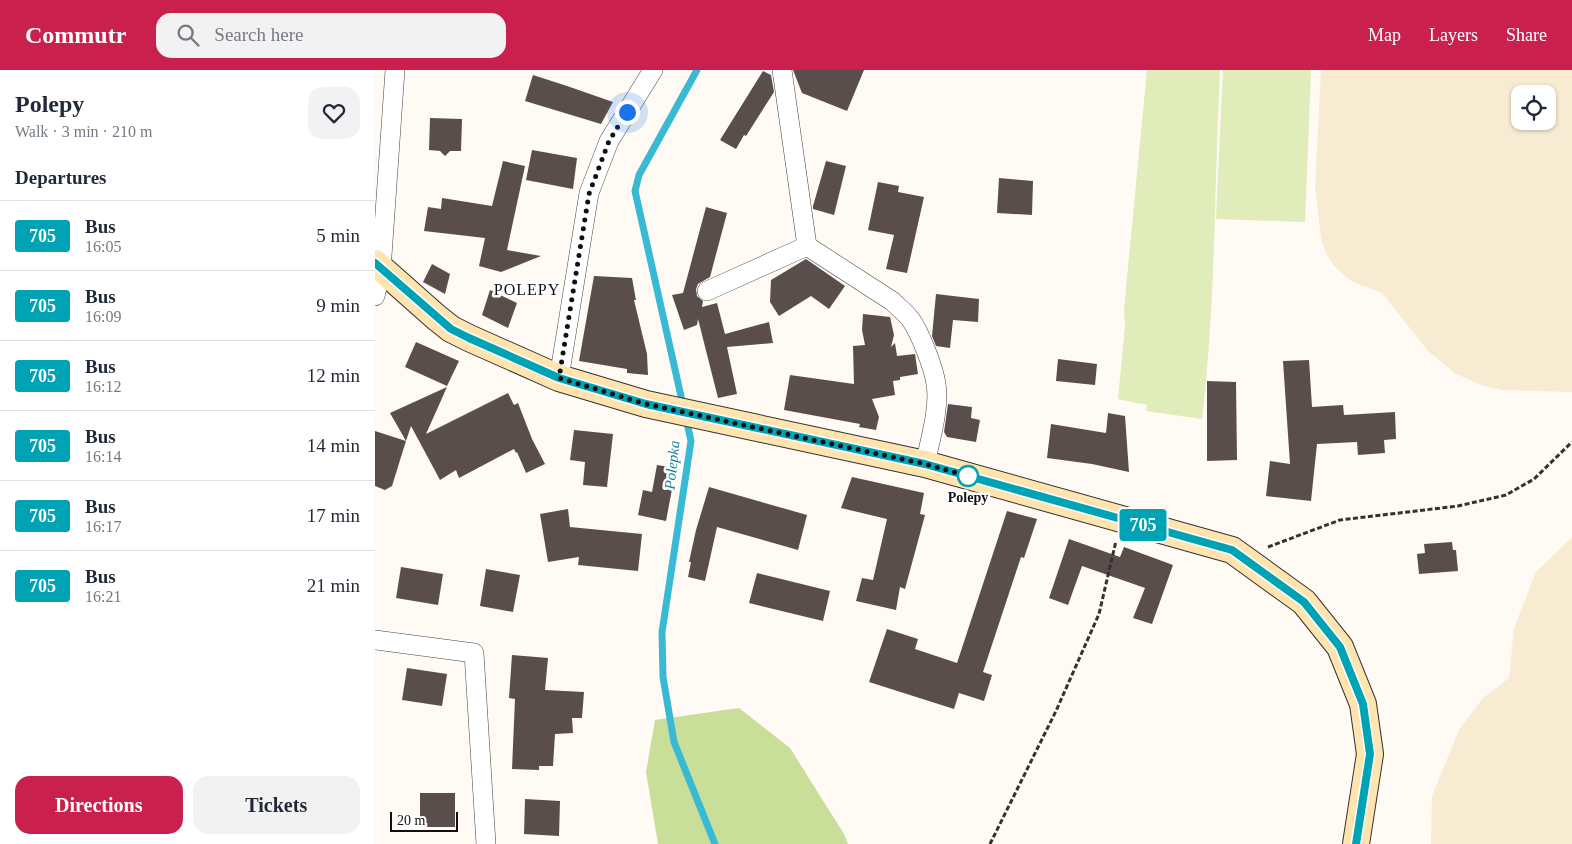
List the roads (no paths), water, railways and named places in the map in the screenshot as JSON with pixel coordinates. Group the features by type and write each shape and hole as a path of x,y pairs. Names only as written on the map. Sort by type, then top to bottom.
{"street":[{"path":"375,296 395,70"},
{"path":"559,378 589,194 609,141 653,70"},
{"path":"782,70 807,246 892,301 911,319 937,385 935,414 925,464"},
{"path":"707,291 807,246"},
{"path":"378,266 451,329 559,378 646,404 925,464 1232,550 1304,602 1340,647 1363,704 1370,754 1356,844"},
{"path":"375,640 473,653 486,844"}],"waterway":[{"name":"Polepka","path":"683,405 635,191 639,175 697,70"},
{"name":"Polepka","path":"686,418 691,441 662,632 663,677 674,742 715,844"}],"place":[{"name":"Polepy","path":"968,476"}],"district":[{"name":"POLEPY","path":"527,289"}]}
